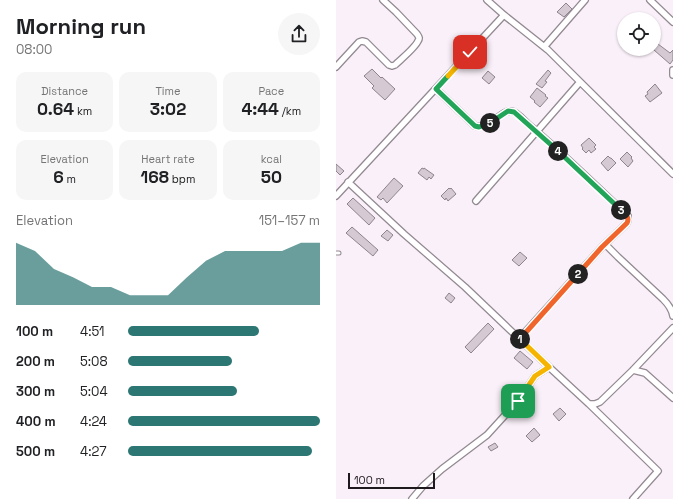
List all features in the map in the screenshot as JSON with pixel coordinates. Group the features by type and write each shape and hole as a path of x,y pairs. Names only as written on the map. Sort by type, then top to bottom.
{"street":[{"path":"336,67 359,42 362,41 366,42 389,65 392,66 395,65 419,40 417,34 383,0"},
{"path":"487,0 544,47 673,174"},
{"path":"544,47 585,0"},
{"path":"650,0 673,22"},
{"path":"336,196 504,15"},
{"path":"673,70 673,75"},
{"path":"476,200 580,82"},
{"path":"436,89 475,126 479,127 488,124 508,111 514,112 537,131 628,216 627,223 520,339"},
{"path":"348,182 404,234 465,287 658,471 634,499"},
{"path":"606,244 670,306 673,316"},
{"path":"589,404 596,404 600,402 673,328"},
{"path":"643,360 645,373"},
{"path":"412,499 423,486 442,469 487,435 518,401 535,376 549,367"},
{"path":"633,370 645,373 673,398"}],"building":[{"path":"566,3 572,9 564,17 557,12"},
{"path":"661,46 670,53 673,50 673,60 670,64 661,56"},
{"path":"372,69 395,89 385,100 372,88 374,86 364,76"},
{"path":"548,70 551,73 545,81 547,82 542,88 536,84"},
{"path":"488,71 495,77 489,84 482,78"},
{"path":"655,84 662,93 650,102 645,96"},
{"path":"537,88 548,98 540,107 530,97"},
{"path":"589,138 596,145 594,147 596,149 591,153 589,150 586,153 582,149 583,148 581,145"},
{"path":"627,152 632,157 631,158 633,161 628,167 620,159"},
{"path":"608,156 616,163 608,171 601,163"},
{"path":"336,164 344,171 340,175 336,171"},
{"path":"422,168 434,175 431,179 429,177 427,180 418,173"},
{"path":"394,178 403,186 387,203 383,198 381,200 377,197"},
{"path":"449,188 451,188 456,194 448,201 446,198 445,200 441,196"},
{"path":"353,198 375,218 369,225 347,204"},
{"path":"352,227 378,250 373,256 346,233"},
{"path":"387,230 393,235 388,241 381,236"},
{"path":"520,252 527,258 519,266 512,260"},
{"path":"449,293 455,298 451,303 445,298"},
{"path":"488,323 494,329 471,353 465,347"},
{"path":"520,351 533,362 527,369 514,358"},
{"path":"560,408 566,414 559,421 553,414"},
{"path":"534,428 540,435 532,442 526,436"},
{"path":"495,443 498,447 491,451 488,447"}],"route":[{"path":"470,52 436,89 475,126 479,127 488,124 508,111 514,112 537,131 628,216 627,223 602,247 520,339 549,367 535,376 518,401"}]}
